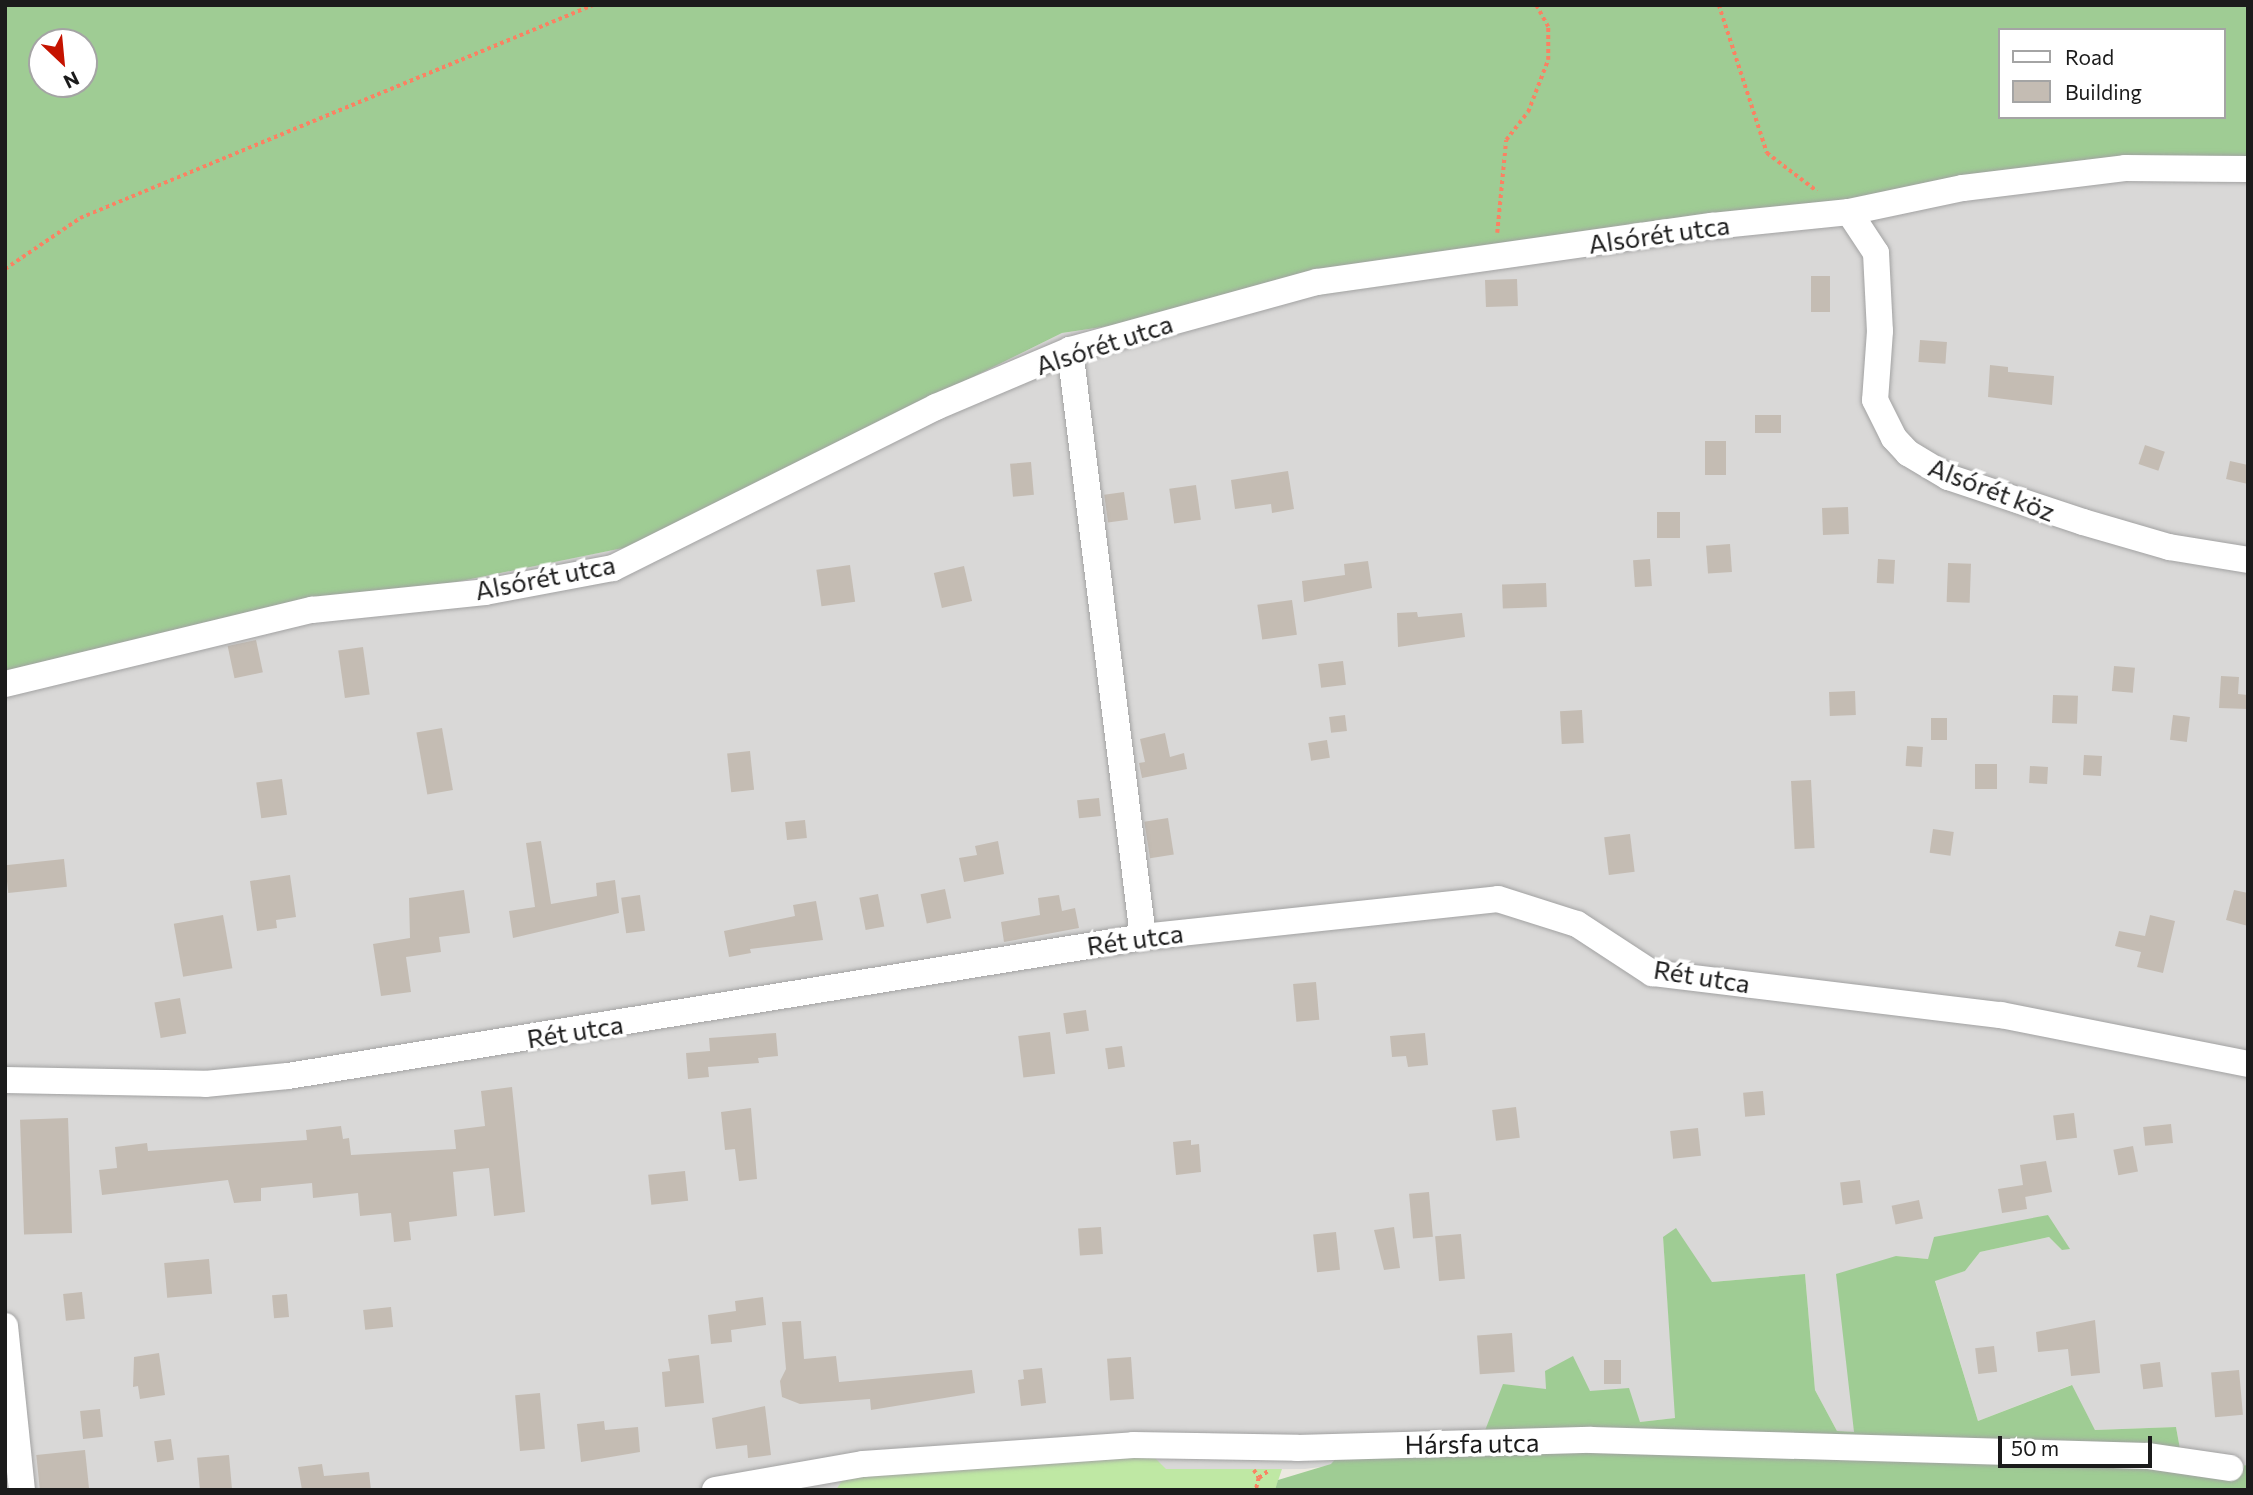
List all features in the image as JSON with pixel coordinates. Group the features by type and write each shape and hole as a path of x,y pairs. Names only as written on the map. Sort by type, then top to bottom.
{"street":[{"name":"Alsórét utca","path":"5,684 312,610 485,592 613,568 936,407 1070,350 1317,282 1495,254 1844,212 1963,188 2125,168 2248,169"},
{"name":"Alsórét köz","path":"1844,212 1876,253 1880,331 1875,400 1894,438 1908,453 1948,477 2083,522 2168,547 2248,560"},
{"path":"1070,350 1143,937"},
{"name":"Rét utca","path":"5,1080 205,1084 288,1076 1143,937 1498,899 1577,924 1652,973 2001,1015 2248,1064"},
{"path":"5,1326 22,1490"},
{"name":"Hársfa utca","path":"715,1490 863,1464 1107,1446 1297,1448 1591,1440 2148,1456 2230,1468"}],"path":[{"path":"5,269 80,218 593,5"},
{"path":"1495,254 1506,140 1528,112 1548,60 1548,27 1536,5"},
{"path":"1719,5 1767,153 1794,170 1844,212"}],"shaded area":[{"path":"2248,157 2248,1465 2184,1471 2176,1427 2095,1430 2071,1385 1978,1421 1935,1280 1965,1271 1980,1252 2049,1237 2062,1250 2048,1215 1928,1259 1896,1256 1854,1432 1837,1431 1815,1390 1805,1274 1712,1282 1663,1237 1676,1418 1640,1422 1590,1391 1547,1389 1479,1446 1305,1469 849,1471 836,1490 795,1490 786,1485 750,1490 5,1490 5,674 627,547 1062,333"}],"green space":[{"path":"5,5 2248,5 2248,157 1062,333 628,547 5,674"},
{"path":"2048,1215 2070,1249 2062,1250 2049,1237 1980,1252 1965,1271 1935,1281 1978,1421 2072,1385 2095,1430 2176,1427 2184,1471 2248,1465 2248,1490 1275,1490 1278,1480 1331,1464 1345,1448 1479,1446 1503,1384 1546,1389 1545,1371 1573,1356 1590,1391 1629,1388 1640,1422 1675,1418 1663,1237 1676,1228 1712,1282 1805,1274 1815,1390 1837,1431 1854,1432 1836,1274 1896,1256 1928,1259 1934,1237"},
{"path":"1143,1446 1166,1469 1282,1469 1275,1490 836,1490 848,1471"}],"building":[{"path":"1811,276 1830,276 1830,312 1811,312"},
{"path":"1517,279 1518,306 1486,307 1485,280"},
{"path":"1920,340 1947,342 1945,364 1918,362"},
{"path":"1990,365 2008,367 2008,372 2054,376 2052,405 1988,397"},
{"path":"1755,415 1781,415 1781,433 1755,433"},
{"path":"1705,441 1726,441 1726,475 1705,475"},
{"path":"2145,445 2165,452 2158,471 2138,464"},
{"path":"2230,461 2248,465 2248,484 2226,479"},
{"path":"1031,462 1034,495 1013,497 1010,464"},
{"path":"1288,471 1294,509 1272,513 1271,504 1235,509 1231,480"},
{"path":"1196,485 1201,520 1174,523 1169,489"},
{"path":"1124,492 1128,520 1108,523 1104,495"},
{"path":"1848,507 1849,534 1823,535 1822,508"},
{"path":"1657,512 1680,512 1680,538 1657,538"},
{"path":"1730,544 1732,572 1708,574 1706,546"},
{"path":"1650,559 1652,586 1635,587 1633,560"},
{"path":"1878,559 1895,560 1894,584 1877,583"},
{"path":"1368,561 1372,588 1304,602 1302,581 1345,575 1344,564"},
{"path":"1948,563 1971,564 1970,603 1947,602"},
{"path":"850,565 855,602 821,606 816,570"},
{"path":"964,566 972,601 942,608 934,573"},
{"path":"1546,583 1547,607 1503,609 1502,585"},
{"path":"1292,600 1297,635 1262,640 1257,605"},
{"path":"1417,612 1418,617 1462,613 1465,637 1398,647 1397,613"},
{"path":"256,640 263,672 234,678 228,646"},
{"path":"363,647 370,695 345,698 338,650"},
{"path":"1343,661 1346,685 1321,688 1318,664"},
{"path":"2114,666 2135,668 2133,693 2112,691"},
{"path":"2221,676 2239,677 2238,694 2248,695 2248,709 2219,708"},
{"path":"1855,691 1856,715 1830,716 1829,692"},
{"path":"2053,695 2078,696 2077,724 2052,723"},
{"path":"1582,710 1584,743 1562,744 1560,711"},
{"path":"1345,715 1347,731 1331,733 1329,717"},
{"path":"2173,715 2190,717 2187,742 2170,740"},
{"path":"1931,718 1947,718 1947,740 1931,740"},
{"path":"442,728 453,790 427,795 416,733"},
{"path":"1165,733 1170,757 1184,753 1187,769 1142,778 1139,763 1145,762 1140,739"},
{"path":"1327,740 1330,758 1311,761 1308,743"},
{"path":"1907,746 1923,747 1922,767 1906,766"},
{"path":"750,751 754,790 731,792 727,753"},
{"path":"2084,755 2102,756 2101,776 2083,775"},
{"path":"1975,764 1997,764 1997,789 1975,789"},
{"path":"2030,766 2048,767 2047,784 2029,783"},
{"path":"282,779 287,815 261,818 256,783"},
{"path":"1811,780 1815,848 1795,849 1791,781"},
{"path":"1099,798 1101,816 1079,818 1077,800"},
{"path":"1168,818 1174,855 1150,858 1144,822"},
{"path":"805,820 807,838 787,840 785,822"},
{"path":"1933,829 1954,832 1950,856 1930,853"},
{"path":"1630,834 1635,872 1609,875 1604,837"},
{"path":"541,841 551,904 597,896 596,883 615,880 619,913 513,938 509,911 535,907 526,843"},
{"path":"998,841 1004,874 964,882 959,858 977,855 975,846"},
{"path":"64,859 67,887 8,893 5,865"},
{"path":"290,875 296,917 276,920 277,928 257,931 250,881"},
{"path":"945,889 951,918 927,924 921,894"},
{"path":"464,890 470,933 439,937 441,952 406,957 411,992 381,996 373,944 410,938 409,898"},
{"path":"2234,890 2248,893 2248,926 2226,920"},
{"path":"878,894 884,926 866,930 859,898"},
{"path":"640,895 645,931 626,933 621,898"},
{"path":"1059,895 1062,911 1075,908 1079,928 1004,942 1001,922 1040,915 1038,898"},
{"path":"816,901 823,940 750,949 751,953 729,957 724,931 795,916 793,905"},
{"path":"223,915 232,968 183,977 174,924"},
{"path":"2150,915 2175,921 2163,973 2137,967 2141,952 2115,946 2119,931 2145,936"},
{"path":"1316,982 1319,1020 1296,1022 1293,984"},
{"path":"180,998 186,1033 161,1038 154,1003"},
{"path":"1086,1010 1089,1031 1066,1034 1063,1013"},
{"path":"1050,1032 1055,1074 1023,1078 1018,1036"},
{"path":"776,1033 778,1056 758,1058 759,1063 708,1067 709,1077 688,1079 686,1053 710,1051 709,1038"},
{"path":"1425,1033 1428,1065 1408,1067 1406,1056 1392,1057 1390,1036"},
{"path":"1122,1046 1125,1067 1108,1069 1105,1048"},
{"path":"512,1087 525,1212 494,1216 489,1168 453,1172 457,1216 409,1222 411,1240 394,1242 391,1213 360,1216 358,1193 313,1198 312,1183 261,1188 261,1201 234,1203 228,1180 102,1195 99,1170 117,1168 115,1147 147,1143 148,1151 307,1140 306,1130 341,1126 343,1139 349,1138 351,1155 456,1149 454,1130 485,1126 481,1091"},
{"path":"1763,1091 1765,1115 1745,1117 1743,1093"},
{"path":"1516,1107 1520,1138 1496,1141 1492,1110"},
{"path":"751,1108 757,1179 739,1181 735,1149 725,1150 721,1112"},
{"path":"2074,1113 2077,1138 2056,1140 2053,1116"},
{"path":"68,1118 72,1233 24,1235 20,1120"},
{"path":"2171,1124 2173,1143 2145,1146 2143,1127"},
{"path":"1698,1128 1701,1156 1673,1159 1670,1131"},
{"path":"1191,1140 1191,1145 1199,1144 1201,1172 1176,1175 1173,1142"},
{"path":"2133,1146 2138,1172 2118,1175 2113,1150"},
{"path":"2046,1161 2052,1192 2025,1197 2027,1209 2002,1213 1998,1189 2023,1185 2020,1165"},
{"path":"685,1171 688,1201 651,1205 648,1175"},
{"path":"1860,1180 1863,1203 1843,1205 1840,1182"},
{"path":"1429,1192 1433,1237 1413,1239 1409,1194"},
{"path":"1919,1200 1923,1219 1896,1224 1892,1206"},
{"path":"1101,1227 1103,1254 1080,1256 1078,1229"},
{"path":"1394,1227 1400,1268 1384,1270 1374,1230"},
{"path":"1336,1232 1340,1270 1317,1272 1313,1234"},
{"path":"1461,1234 1465,1279 1439,1281 1435,1236"},
{"path":"209,1259 212,1294 167,1298 164,1263"},
{"path":"82,1292 85,1319 66,1321 63,1294"},
{"path":"287,1294 289,1317 274,1318 272,1295"},
{"path":"763,1297 766,1325 731,1330 732,1342 711,1344 708,1315 736,1311 735,1301"},
{"path":"391,1307 393,1327 365,1330 363,1310"},
{"path":"2095,1320 2100,1373 2071,1376 2068,1349 2038,1352 2036,1332"},
{"path":"801,1321 804,1359 836,1356 839,1382 972,1370 975,1393 871,1410 870,1399 800,1404 782,1397 780,1381 786,1369 782,1322"},
{"path":"1512,1333 1515,1372 1480,1374 1477,1335"},
{"path":"1994,1346 1997,1372 1978,1374 1975,1348"},
{"path":"159,1353 165,1395 140,1399 138,1386 133,1387 134,1357"},
{"path":"699,1355 704,1403 665,1407 662,1372 670,1371 668,1359"},
{"path":"1131,1357 1134,1399 1110,1401 1107,1359"},
{"path":"1604,1360 1621,1360 1621,1384 1604,1384"},
{"path":"2160,1362 2163,1387 2143,1389 2140,1364"},
{"path":"1042,1368 1046,1403 1021,1406 1018,1380 1024,1379 1023,1370"},
{"path":"2239,1370 2243,1415 2215,1417 2211,1372"},
{"path":"540,1393 545,1449 520,1451 515,1395"},
{"path":"765,1406 771,1455 748,1458 747,1445 716,1449 712,1418"},
{"path":"100,1409 103,1437 83,1439 80,1411"},
{"path":"604,1421 605,1430 638,1427 640,1452 581,1462 577,1424"},
{"path":"171,1439 174,1460 157,1462 154,1441"},
{"path":"85,1450 89,1490 40,1490 36,1455"},
{"path":"229,1455 232,1490 200,1490 197,1458"},
{"path":"322,1464 324,1476 369,1472 371,1490 302,1490 298,1467"}]}
